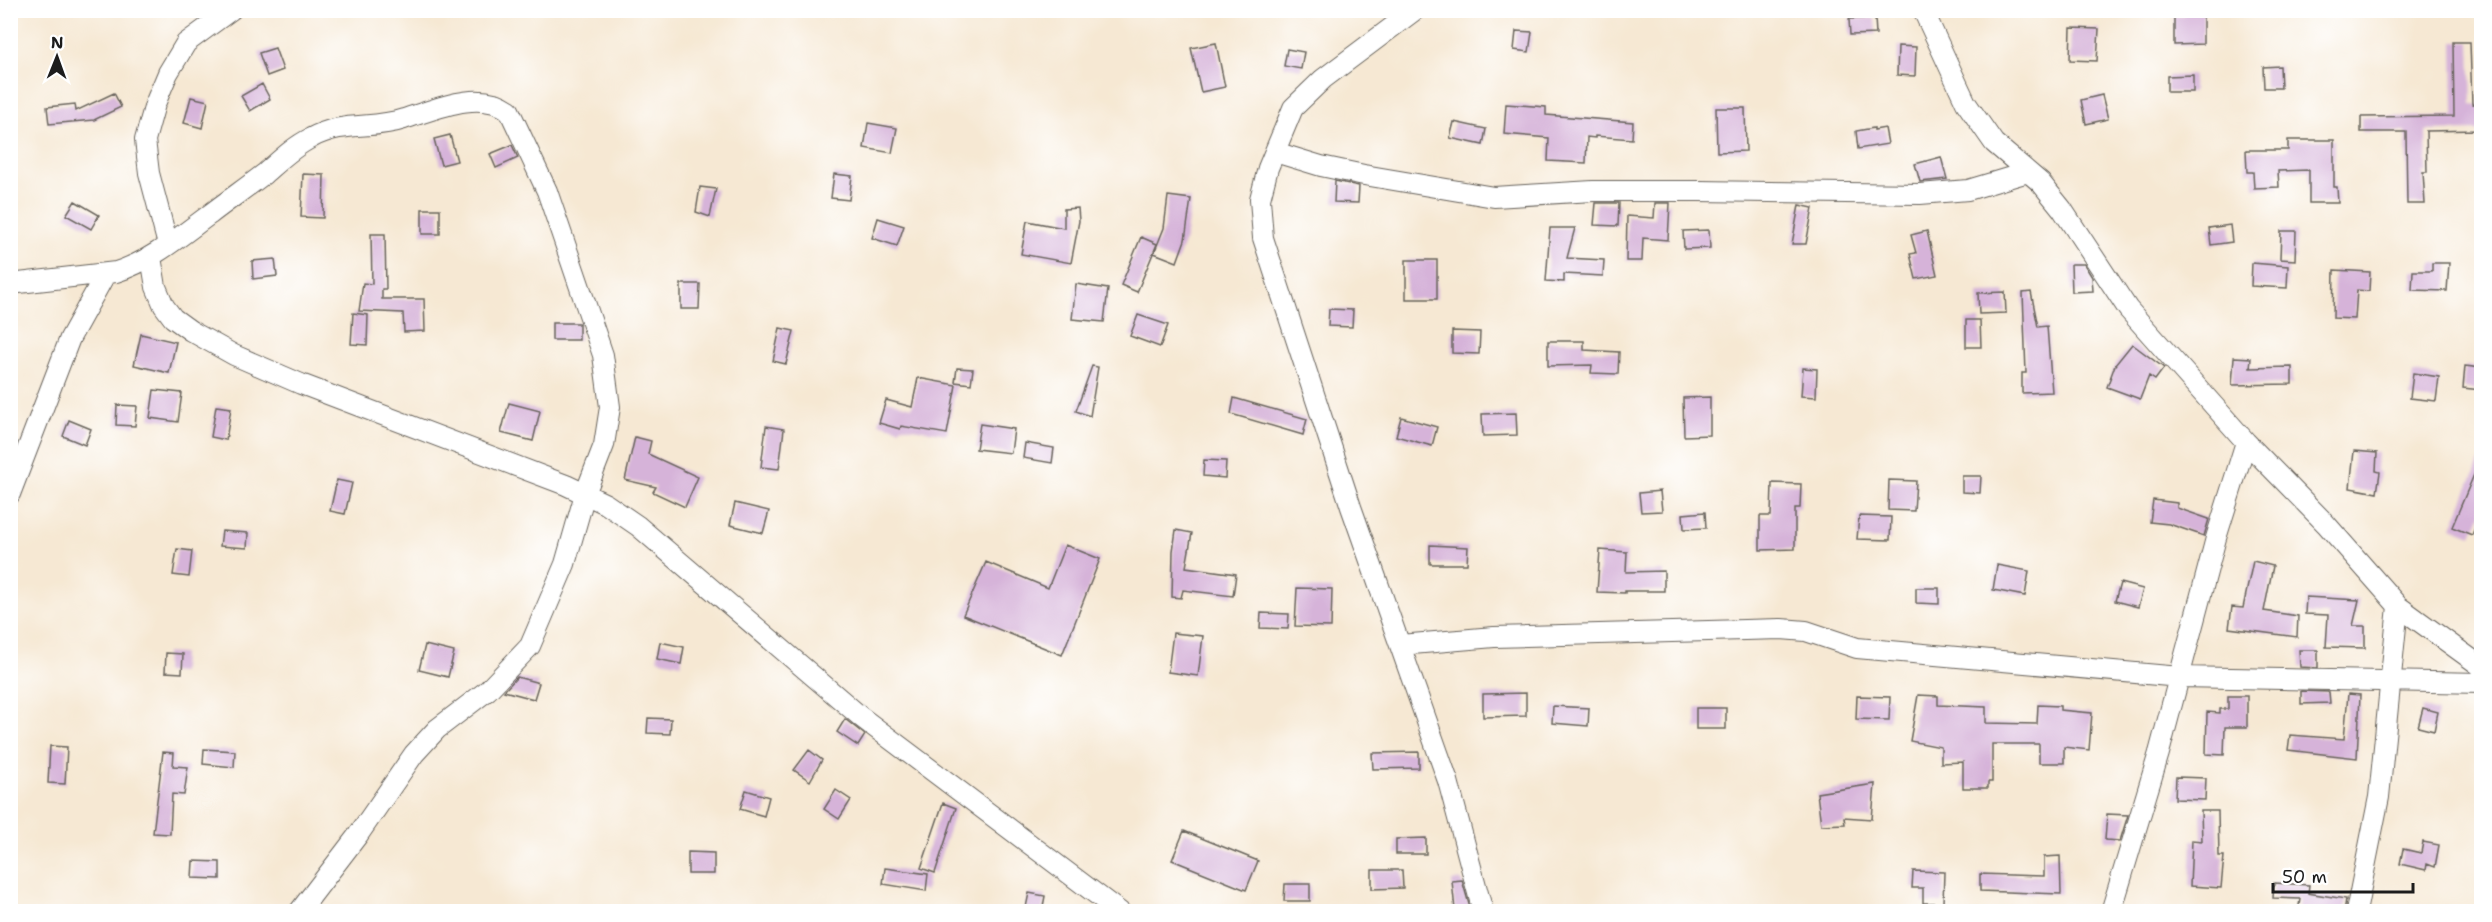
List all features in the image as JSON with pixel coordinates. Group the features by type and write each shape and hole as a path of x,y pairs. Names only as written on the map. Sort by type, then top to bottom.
{"street":[{"path":"168,245 149,173 145,140 155,104 168,73 186,43 231,10"},
{"path":"1415,10 1323,79 1293,108 1268,168 1260,199 1263,238 1351,507 1448,781 1482,912"},
{"path":"1923,10 1966,103 1994,143 2041,183 2062,209 2128,309 2246,442 2326,524 2398,606 2481,667"},
{"path":"10,284 106,273 132,267 168,245 298,146 325,131 339,126 401,120 451,104 491,101 509,110 547,191 603,355 610,407 603,445 585,494 565,564 530,646 488,690 437,729 414,754 358,835 299,912"},
{"path":"1275,152 1321,166 1364,175 1494,197 1593,191 1698,190 1920,194 1968,190 2028,172"},
{"path":"151,257 156,287 164,306 173,318 234,355 301,384 526,469 606,504 638,526 861,717 1120,912"},
{"path":"10,494 70,338 106,273"},
{"path":"2111,912 2180,677 2216,538 2246,442"},
{"path":"2356,912 2379,797 2398,606"},
{"path":"1400,645 1494,637 1781,629 1806,631 1857,648 2180,677 2481,682"}],"building":[{"path":"2182,10 2203,10 2203,44 2174,45 2174,16 2183,16"},
{"path":"1875,18 1876,34 1850,35 1849,19"},
{"path":"2071,28 2099,29 2097,61 2070,60"},
{"path":"1516,31 1532,32 1529,52 1514,50"},
{"path":"2453,42 2470,42 2472,104 2481,105 2481,130 2426,131 2427,172 2423,172 2425,204 2407,204 2406,132 2361,132 2361,117 2454,116"},
{"path":"1216,43 1225,87 1201,92 1191,48"},
{"path":"1898,46 1916,47 1915,76 1897,75"},
{"path":"275,48 283,70 267,76 259,53"},
{"path":"1287,49 1304,52 1301,69 1284,66"},
{"path":"2280,66 2281,88 2264,88 2263,67"},
{"path":"2193,75 2193,92 2167,92 2167,76"},
{"path":"262,84 270,99 250,111 241,96"},
{"path":"114,93 121,107 94,120 49,124 47,107 75,104 76,111"},
{"path":"2102,95 2108,119 2086,124 2081,100"},
{"path":"191,97 208,101 202,128 184,123"},
{"path":"1506,104 1546,107 1546,115 1633,122 1632,139 1587,137 1586,163 1548,161 1549,138 1504,134"},
{"path":"1716,108 1745,108 1746,151 1717,152"},
{"path":"1454,122 1486,129 1483,145 1450,138"},
{"path":"868,123 897,128 892,153 864,148"},
{"path":"1874,128 1874,130 1885,128 1888,144 1858,149 1856,131"},
{"path":"450,135 457,161 441,165 434,139"},
{"path":"2288,140 2334,140 2334,187 2337,187 2338,203 2309,203 2309,170 2278,171 2279,187 2254,188 2253,172 2247,172 2246,150 2288,150"},
{"path":"512,145 518,158 496,168 490,154"},
{"path":"1941,157 1947,179 1920,182 1915,164"},
{"path":"303,174 324,175 323,218 301,217"},
{"path":"834,174 852,176 849,200 831,198"},
{"path":"1335,181 1359,186 1358,203 1334,202"},
{"path":"700,187 716,189 710,217 696,212"},
{"path":"1168,196 1191,199 1185,240 1177,262 1154,253 1164,228"},
{"path":"75,201 99,215 91,229 66,215"},
{"path":"1596,203 1619,203 1618,226 1594,225"},
{"path":"1655,203 1670,203 1668,240 1643,238 1642,261 1626,261 1627,216 1654,218"},
{"path":"1799,205 1813,208 1806,244 1792,244"},
{"path":"1078,208 1079,221 1071,263 1021,254 1027,221 1064,228 1064,209"},
{"path":"422,209 440,209 440,234 422,234"},
{"path":"878,218 904,226 897,246 872,238"},
{"path":"2230,225 2232,242 2211,245 2209,228"},
{"path":"1550,228 1575,228 1567,258 1604,260 1603,276 1564,274 1564,282 1546,281"},
{"path":"1709,230 1710,248 1684,249 1683,231"},
{"path":"1927,231 1937,275 1916,279 1910,254 1916,253 1911,235"},
{"path":"2281,231 2296,231 2295,260 2280,259"},
{"path":"371,234 385,234 386,289 382,289 382,299 424,299 425,331 404,332 403,313 359,311 363,283 372,284"},
{"path":"1141,237 1157,244 1137,292 1121,285"},
{"path":"275,259 277,276 253,279 252,261"},
{"path":"1406,260 1437,260 1437,299 1406,299"},
{"path":"2252,263 2288,266 2287,288 2251,286"},
{"path":"2432,263 2449,263 2447,291 2412,290 2413,271 2432,271"},
{"path":"2071,264 2084,264 2092,277 2093,291 2072,292"},
{"path":"2334,270 2370,272 2369,291 2357,290 2355,319 2333,318"},
{"path":"681,284 700,284 699,309 681,309"},
{"path":"1076,284 1108,289 1104,322 1072,319"},
{"path":"2005,292 2006,313 1979,314 1978,293"},
{"path":"2031,292 2038,327 2047,326 2052,392 2022,393 2022,373 2026,373 2023,293"},
{"path":"1329,309 1353,310 1352,327 1328,326"},
{"path":"353,313 368,315 367,345 351,344"},
{"path":"1138,315 1168,325 1160,347 1130,336"},
{"path":"1966,320 1980,320 1981,347 1966,347"},
{"path":"552,323 579,323 579,340 552,340"},
{"path":"780,328 794,331 786,364 773,361"},
{"path":"1452,331 1480,332 1479,354 1452,353"},
{"path":"141,334 176,342 169,373 134,365"},
{"path":"1548,341 1584,341 1584,350 1619,352 1618,374 1591,373 1592,365 1548,366"},
{"path":"2132,344 2164,368 2155,380 2149,376 2140,399 2107,387 2115,365"},
{"path":"2234,357 2251,358 2250,368 2292,367 2292,384 2232,385"},
{"path":"1092,366 1098,367 1090,416 1076,411"},
{"path":"2465,366 2481,368 2481,390 2463,388"},
{"path":"957,368 973,369 971,384 955,382"},
{"path":"1803,368 1817,369 1816,397 1801,396"},
{"path":"2413,373 2439,377 2436,401 2410,398"},
{"path":"918,378 956,385 947,434 901,426 900,429 879,423 886,400 912,407"},
{"path":"154,390 182,393 178,422 150,418"},
{"path":"1710,397 1710,435 1684,436 1683,398"},
{"path":"1234,398 1307,419 1303,435 1231,414"},
{"path":"509,403 540,411 533,441 501,433"},
{"path":"117,405 137,406 135,426 116,425"},
{"path":"216,406 231,408 226,440 211,437"},
{"path":"1516,413 1517,435 1483,436 1482,414"},
{"path":"1401,417 1437,427 1432,446 1396,436"},
{"path":"69,420 91,429 85,445 63,436"},
{"path":"980,424 1014,429 1011,453 976,449"},
{"path":"766,426 784,429 779,469 761,467"},
{"path":"635,437 651,441 648,454 698,477 685,507 653,492 656,487 625,480"},
{"path":"1025,443 1054,448 1052,463 1023,458"},
{"path":"2354,451 2377,453 2376,471 2380,472 2377,493 2350,488"},
{"path":"2481,458 2481,513 2472,535 2452,527"},
{"path":"1204,460 1226,461 1225,478 1203,476"},
{"path":"1962,476 1981,476 1980,493 1962,492"},
{"path":"337,480 352,483 345,514 330,511"},
{"path":"1889,480 1916,481 1914,511 1888,510"},
{"path":"1772,483 1801,484 1800,508 1795,508 1795,549 1760,550 1760,516 1771,516"},
{"path":"1660,491 1662,511 1641,512 1639,493"},
{"path":"2153,500 2177,503 2177,508 2209,519 2204,536 2169,524 2150,522"},
{"path":"735,503 769,511 763,533 730,525"},
{"path":"1705,512 1706,528 1684,529 1683,514"},
{"path":"1859,516 1891,517 1890,540 1857,539"},
{"path":"1176,530 1192,533 1186,567 1236,574 1233,596 1183,590 1181,598 1172,597"},
{"path":"222,531 248,533 247,548 220,546"},
{"path":"1065,545 1100,559 1062,655 963,615 986,562 1048,588"},
{"path":"1430,545 1468,547 1467,564 1430,564"},
{"path":"177,549 192,551 189,577 173,575"},
{"path":"1600,550 1627,552 1626,572 1664,571 1664,591 1597,592"},
{"path":"2253,561 2273,566 2264,611 2298,616 2297,637 2229,628 2232,607 2243,608"},
{"path":"1997,565 2029,571 2025,596 1993,590"},
{"path":"2120,583 2143,589 2138,607 2115,601"},
{"path":"1297,588 1332,589 1331,627 1295,626"},
{"path":"1916,588 1939,588 1939,604 1916,603"},
{"path":"2306,597 2359,600 2353,626 2365,626 2365,648 2326,647 2328,615 2305,614"},
{"path":"1261,613 1289,614 1288,629 1260,628"},
{"path":"1173,633 1203,636 1198,676 1168,672"},
{"path":"660,642 684,647 681,664 657,659"},
{"path":"425,645 454,652 448,677 419,670"},
{"path":"2299,650 2318,650 2318,668 2300,667"},
{"path":"166,653 183,654 182,673 165,672"},
{"path":"517,677 539,683 534,699 504,691"},
{"path":"2301,691 2329,692 2330,703 2301,704"},
{"path":"1526,693 1526,716 1483,717 1483,694"},
{"path":"2348,694 2360,695 2357,758 2288,750 2290,735 2344,739"},
{"path":"1918,695 1938,696 1938,705 1986,707 1986,723 2037,724 2038,705 2060,706 2060,710 2092,713 2089,750 2064,747 2064,763 2039,763 2039,744 1992,744 1992,782 1988,782 1988,788 1963,788 1963,762 1941,763 1941,747 1910,741"},
{"path":"1857,696 1890,697 1889,720 1856,719"},
{"path":"2228,696 2247,696 2247,727 2225,727 2224,755 2206,754 2207,712 2220,713 2220,709 2228,709"},
{"path":"1553,706 1589,708 1588,726 1552,723"},
{"path":"1696,708 1726,708 1726,729 1696,729"},
{"path":"2423,708 2438,712 2434,731 2418,727"},
{"path":"648,718 671,719 670,734 647,733"},
{"path":"845,719 865,735 858,746 837,732"},
{"path":"50,746 67,747 65,784 48,783"},
{"path":"204,749 235,751 234,767 203,764"},
{"path":"809,750 822,760 810,781 794,770"},
{"path":"163,752 174,753 173,766 188,767 184,795 172,794 170,834 153,833"},
{"path":"1419,752 1419,768 1373,769 1372,753"},
{"path":"2176,777 2206,778 2205,800 2175,799"},
{"path":"1875,784 1872,819 1844,817 1845,824 1821,825 1817,793"},
{"path":"746,790 769,797 764,816 740,809"},
{"path":"836,790 851,800 839,819 824,809"},
{"path":"943,803 956,808 935,873 921,868"},
{"path":"2201,811 2218,811 2219,856 2224,856 2221,888 2190,886 2192,840 2202,841"},
{"path":"2107,814 2128,815 2120,841 2105,840"},
{"path":"1184,831 1258,861 1246,890 1172,860"},
{"path":"1426,838 1426,854 1396,854 1396,839"},
{"path":"2423,842 2439,845 2435,867 2427,864 2426,870 2400,864 2403,849 2421,853"},
{"path":"688,852 714,853 714,874 688,874"},
{"path":"2060,856 2061,894 1980,891 1980,874 2044,876 2044,857"},
{"path":"193,861 220,862 220,879 192,878"},
{"path":"885,868 928,874 926,891 883,884"},
{"path":"1372,870 1402,870 1403,888 1372,889"},
{"path":"1913,871 1944,872 1943,903 1923,903 1923,888 1912,888"},
{"path":"1462,880 1470,908 1455,910 1452,881"},
{"path":"2274,883 2309,885 2308,893 2346,899 2344,912 2298,912 2300,899 2273,898"},
{"path":"1285,884 1310,884 1310,901 1284,901"},
{"path":"1029,893 1045,896 1042,912 1025,912"}]}
